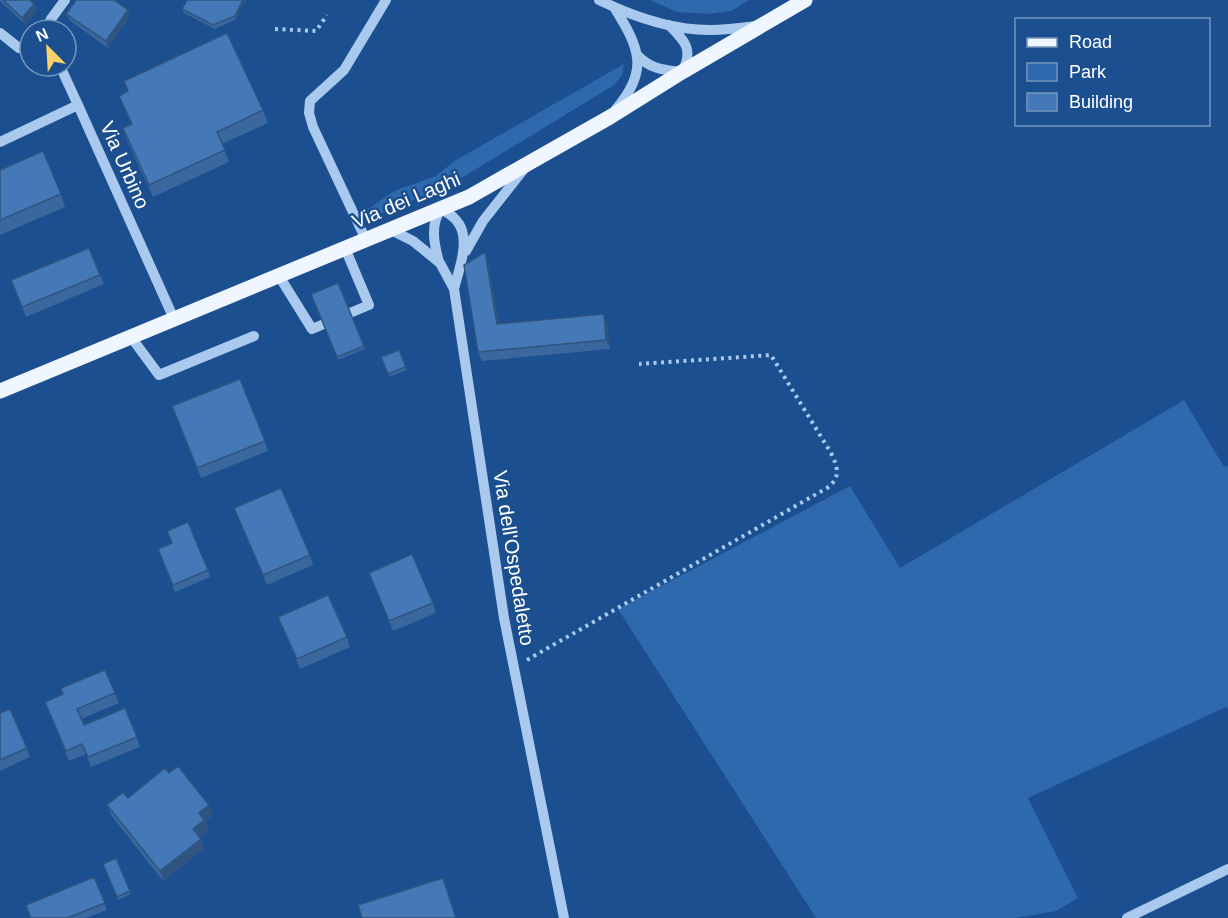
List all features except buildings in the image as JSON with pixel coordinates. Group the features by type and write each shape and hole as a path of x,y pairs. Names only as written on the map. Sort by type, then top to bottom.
{"main road":[{"name":"Via dei Laghi","path":"0,391 469,197 610,117 805,0"}],"street":[{"path":"52,18 65,0"},
{"path":"366,240 313,128 309,113 310,101 344,70 386,0"},
{"path":"599,0 668,25 708,30 762,25"},
{"path":"610,117 623,102 633,85 637,71 635,42 614,7"},
{"path":"637,55 646,64 656,69 682,72 688,60 687,47 668,25"},
{"path":"0,33 18,47"},
{"path":"66,78 78,105"},
{"name":"Via Urbino","path":"0,142 78,105 174,319"},
{"path":"454,289 469,242 530,162"},
{"path":"440,263 435,249 434,234 435,217 441,208 456,219 463,230 460,266"},
{"name":"Via dell'Ospedaletto","path":"391,230 413,241 440,263 454,289 504,618 564,918"},
{"path":"279,276 312,329 369,305 345,248"},
{"path":"131,337 159,375 254,336"},
{"path":"1127,918 1228,869"}],"path":[{"path":"275,29 316,30 327,15"},
{"path":"514,668 827,488 837,477 838,468 831,453 771,355 639,364"}],"green space":[{"path":"650,0 749,0 731,11 707,14 677,12"},
{"path":"624,64 622,75 614,85 455,182 367,220 364,212 394,191 436,176 456,160"},
{"path":"1184,400 1224,467 1228,466 1228,709 1226,707 1028,798 1078,898 1056,911 1016,918 816,918 618,609 850,486 900,568"}]}
